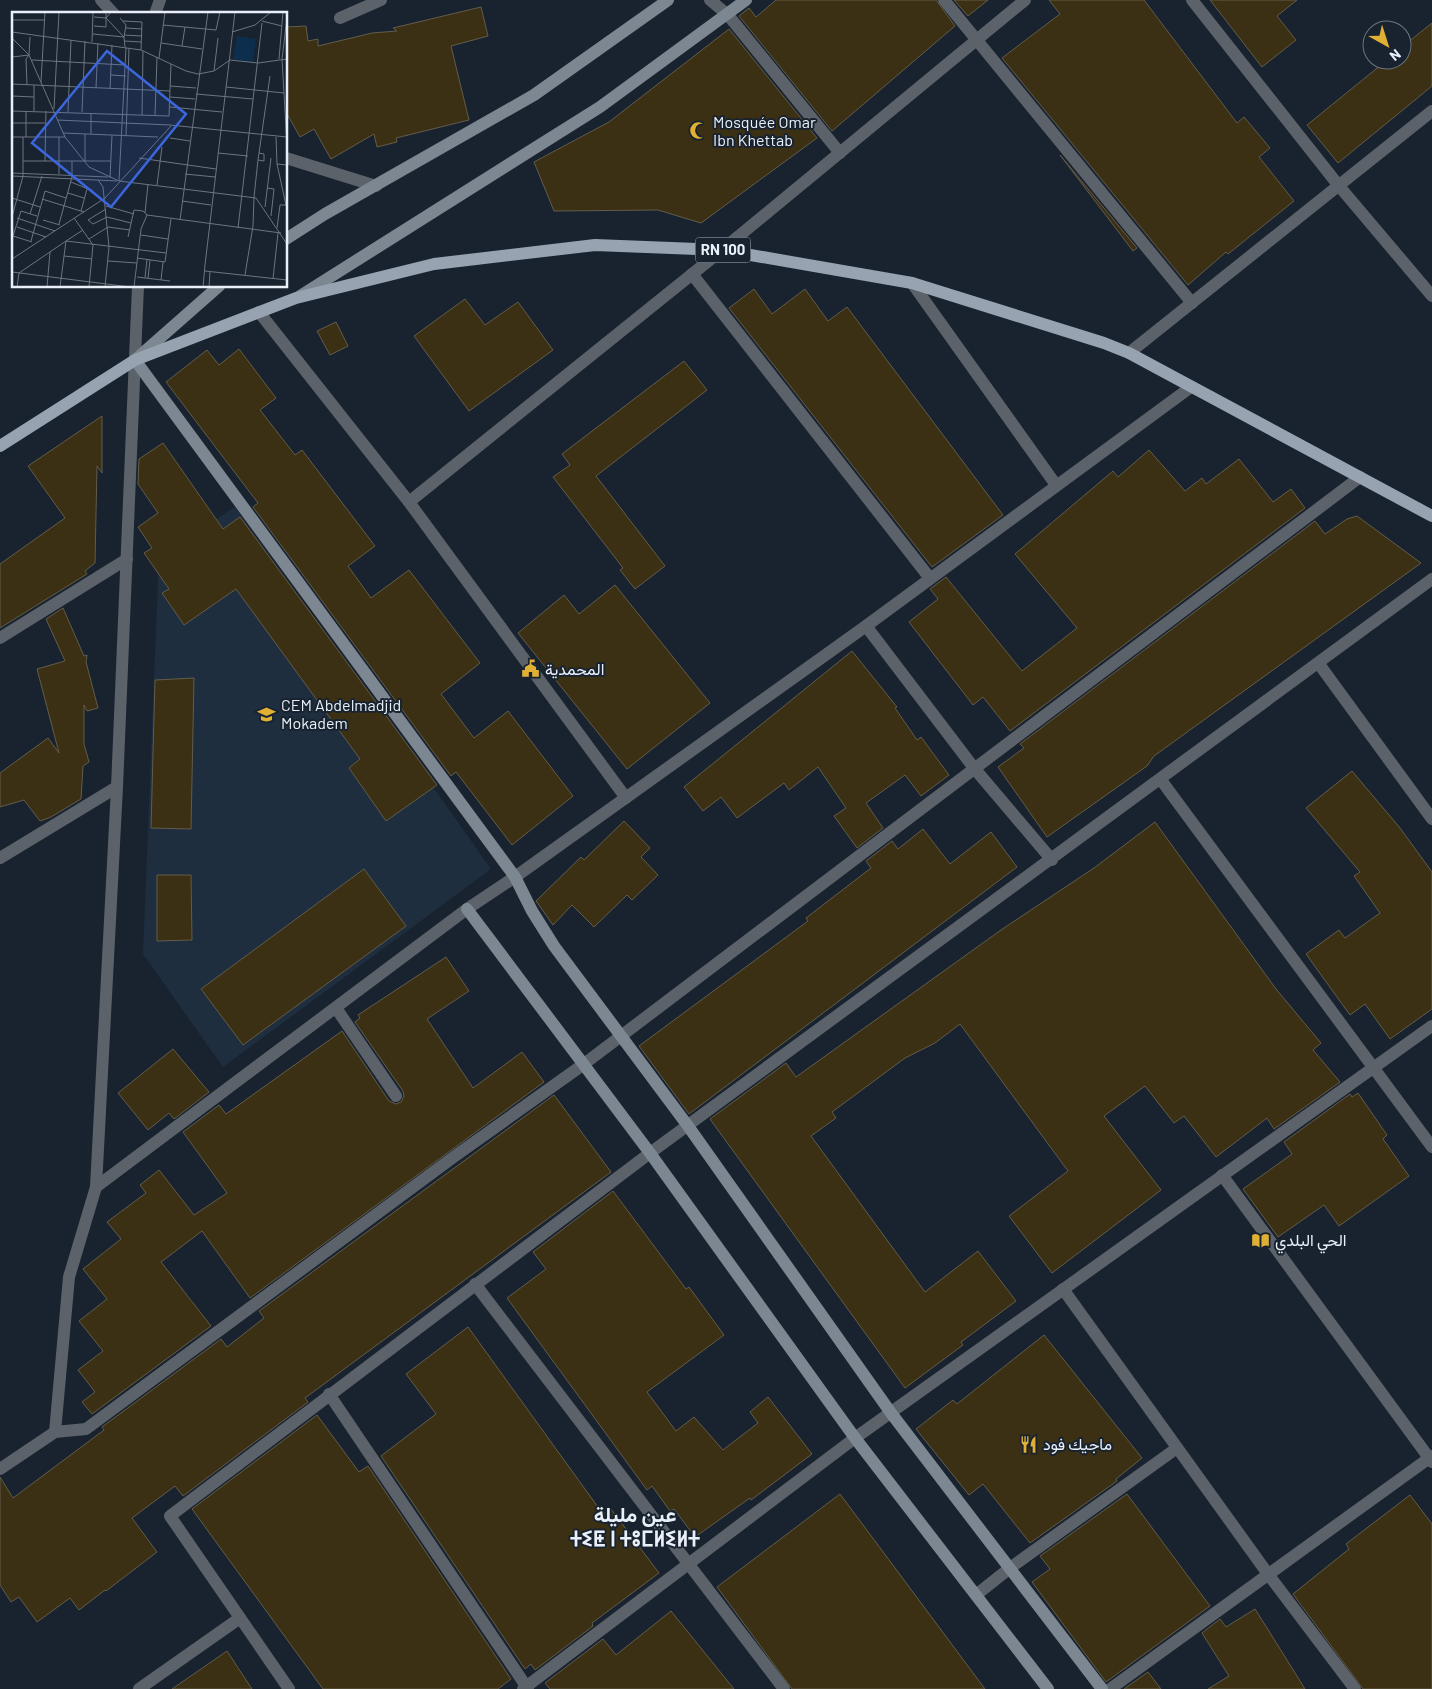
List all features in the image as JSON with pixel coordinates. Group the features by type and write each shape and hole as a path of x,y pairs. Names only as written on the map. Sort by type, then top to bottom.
{"main road":[{"name":"RN 100","path":"0,446 135,360 296,298 434,264 586,246 722,250 912,282 1104,343 1130,353 1432,516"}],"street":[{"path":"101,0 112,12"},
{"path":"156,12 160,0"},
{"path":"340,18 380,0"},
{"path":"288,238 534,95 668,0"},
{"path":"710,0 728,15 840,153"},
{"path":"296,298 600,108 746,0"},
{"path":"944,0 1192,303"},
{"path":"408,502 722,250 1025,0"},
{"path":"1192,0 1339,186 1432,296"},
{"path":"1130,353 1432,111"},
{"path":"288,159 376,186"},
{"path":"692,274 929,577"},
{"path":"912,282 1056,485"},
{"path":"55,1432 70,1277 96,1187 117,787 138,288"},
{"path":"135,360 217,288"},
{"path":"260,312 408,502 626,798"},
{"path":"135,360 515,877 532,911 554,946 688,1126 891,1413 1102,1689"},
{"path":"96,1187 467,909 515,877 866,626 929,577 1191,387"},
{"path":"0,1469 55,1432 86,1429 431,1174 584,1064 1360,477"},
{"path":"0,638 127,559"},
{"path":"290,1689 170,1516 650,1153 1161,780 1432,579"},
{"path":"866,626 974,768 1052,860"},
{"path":"1319,664 1432,819"},
{"path":"1161,780 1432,1147"},
{"path":"0,858 117,787"},
{"path":"467,909 650,1153 855,1438 1048,1689"},
{"path":"336,1008 396,1096"},
{"path":"329,1394 525,1688 686,1564 855,1438 1432,1026"},
{"path":"1110,1689 1431,1458 1222,1175"},
{"path":"475,1284 686,1564 784,1689"},
{"path":"1063,1289 1268,1574 1355,1689"},
{"path":"976,1595 1010,1568 1177,1448"},
{"path":"139,1689 240,1618"}],"shaded area":[{"name":"CEM Abdelmadjid Mokadem","path":"235,507 491,869 223,1067 143,954 159,555"}],"building":[{"path":"776,0 936,0 955,26 832,131 739,16 749,8 756,17"},
{"path":"954,0 988,0 968,16"},
{"path":"1049,0 1144,0 1237,123 1244,117 1270,148 1259,157 1294,201 1228,254 1226,252 1188,285 1002,58 1060,14"},
{"path":"1210,0 1297,0 1277,16 1296,40 1262,67"},
{"path":"481,7 488,36 451,46 469,120 396,138 397,142 377,147 374,134 331,159 314,129 300,137 288,116 288,27 306,26 308,41 318,39 318,46 372,33 397,31 393,28"},
{"path":"1432,23 1432,86 1338,163 1307,125 1375,70 1412,70 1412,39"},
{"name":"Mosquée Omar Ibn Khettab","path":"729,29 817,138 701,223 658,210 554,211 534,162 609,122"},
{"path":"1060,155 1137,248 1133,251"},
{"path":"754,289 772,314 805,289 828,321 847,307 1003,515 932,567 729,308"},
{"path":"465,299 485,325 518,302 553,350 469,411 414,336"},
{"path":"336,322 348,346 330,355 317,331"},
{"path":"239,349 276,398 260,410 295,455 302,450 375,546 348,566 371,598 409,570 480,663 441,694 474,738 508,711 573,796 512,845 456,772 451,776 253,507 258,503 166,382 207,350 219,365"},
{"path":"684,361 707,390 596,476 665,566 635,589 620,570 623,568 553,477 570,465 562,454"},
{"path":"102,416 102,473 97,466 95,563 85,571 87,574 0,628 0,564 65,518 28,466"},
{"path":"163,443 223,529 240,517 437,785 386,821 349,768 360,759 236,589 184,625 162,593 169,589 144,553 152,548 138,527 158,513 138,484 139,459"},
{"path":"1149,450 1185,491 1202,478 1206,484 1239,459 1273,502 1291,489 1305,508 1010,731 983,697 973,705 909,622 938,599 930,589 946,577 1022,671 1077,628 1015,554 1113,471 1118,477"},
{"path":"1357,516 1421,563 1154,756 1147,766 1047,837 998,767 1024,748 1020,744 1315,521 1325,534 1347,519"},
{"path":"615,585 710,703 627,769 518,633 564,595 579,614"},
{"path":"63,608 84,656 87,655 86,662 98,708 87,711 84,705 84,744 89,762 83,766 81,799 51,817 40,821 24,800 0,807 0,773 48,738 59,753 37,669 65,661 46,619"},
{"path":"852,651 897,707 895,708 917,740 921,737 949,775 921,796 905,775 866,803 883,828 857,848 834,816 846,808 818,767 789,790 784,783 737,818 721,797 703,811 684,787"},
{"path":"194,678 191,829 151,828 155,680"},
{"path":"1352,771 1400,828 1432,872 1432,1009 1390,1039 1365,1004 1350,1015 1306,954 1339,930 1345,938 1380,913 1354,876 1360,872 1306,808"},
{"path":"624,821 650,848 641,857 658,875 632,900 627,895 594,927 572,905 553,925 536,901 581,857 584,860"},
{"path":"1155,822 1276,989 1321,1043 1313,1050 1340,1082 1274,1129 1267,1118 1216,1157 1184,1116 1174,1123 1145,1086 1104,1116 1161,1190 1052,1273 1009,1216 1068,1171 960,1024 935,1043 905,1058 832,1112 836,1118 811,1136 925,1292 978,1251 1016,1301 961,1342 963,1345 905,1388 710,1119 786,1063 796,1077 1001,930 1094,868"},
{"path":"923,829 950,864 991,832 1017,867 689,1114 639,1046 808,921 806,918 871,868 866,861 892,841 898,849"},
{"path":"364,869 406,926 243,1045 201,989"},
{"path":"157,875 191,875 192,940 157,941"},
{"path":"446,957 469,991 427,1019 473,1088 522,1052 544,1082 250,1298 202,1231 161,1262 211,1326 92,1414 82,1402 95,1392 78,1370 103,1351 79,1321 107,1299 83,1269 121,1239 107,1222 146,1193 140,1185 159,1170 194,1215 227,1193 183,1132 219,1105 226,1114 342,1031 389,1101 396,1104 401,1102 404,1096 403,1091 355,1022 360,1018 358,1015"},
{"path":"173,1049 209,1092 174,1119 169,1113 148,1130 118,1093"},
{"path":"1358,1093 1387,1135 1383,1139 1409,1176 1339,1226 1324,1205 1278,1237 1243,1189 1292,1154 1284,1142 1350,1094 1352,1097"},
{"path":"554,1095 611,1172 305,1398 308,1402 183,1496 175,1486 132,1518 157,1552 106,1591 79,1610 70,1598 37,1622 19,1597 11,1602 0,1585 0,1477 13,1498 104,1430 102,1427 221,1339 227,1347 264,1318 259,1311"},
{"path":"613,1191 686,1289 689,1287 724,1335 647,1392 676,1431 694,1417 723,1450 758,1423 750,1412 768,1397 812,1454 751,1500 750,1498 695,1537 674,1509 670,1511 652,1486 647,1490 507,1298 546,1269 533,1252"},
{"path":"468,1327 603,1514 611,1509 659,1573 592,1623 593,1626 535,1670 531,1664 525,1669 381,1456 436,1414 406,1374"},
{"name":"ماجيك فود","path":"1044,1335 1142,1458 1116,1479 1117,1481 1030,1543 983,1484 969,1495 916,1429 953,1400 957,1404"},
{"path":"317,1415 359,1472 368,1466 511,1679 498,1689 323,1689 192,1509"},
{"path":"840,1494 985,1689 792,1689 717,1587"},
{"path":"1127,1494 1210,1606 1106,1682 1032,1582 1050,1569 1040,1556"},
{"path":"1410,1495 1432,1524 1432,1689 1363,1689 1293,1594 1349,1549 1346,1544"},
{"path":"1255,1609 1305,1689 1208,1689 1229,1676 1202,1633 1220,1619 1226,1627"},
{"path":"671,1611 734,1689 550,1689 545,1683 603,1639 616,1655"},
{"path":"227,1651 252,1689 172,1689"},
{"path":"1148,1672 1161,1689 1124,1689"}],"place":[{"name":"Mosquée Omar Ibn Khettab","path":"699,131"},
{"name":"المحمدية","path":"531,669"},
{"name":"CEM Abdelmadjid Mokadem","path":"267,714"},
{"name":"الحي البلدي","path":"1261,1240"},
{"name":"ماجيك فود","path":"1029,1444"}],"district":[{"name":"عين مليلة ⵜⵉⵟ ⵏ ⵜⵓⵎⵍⵉⵍⵜ","path":"635,1527"}]}
